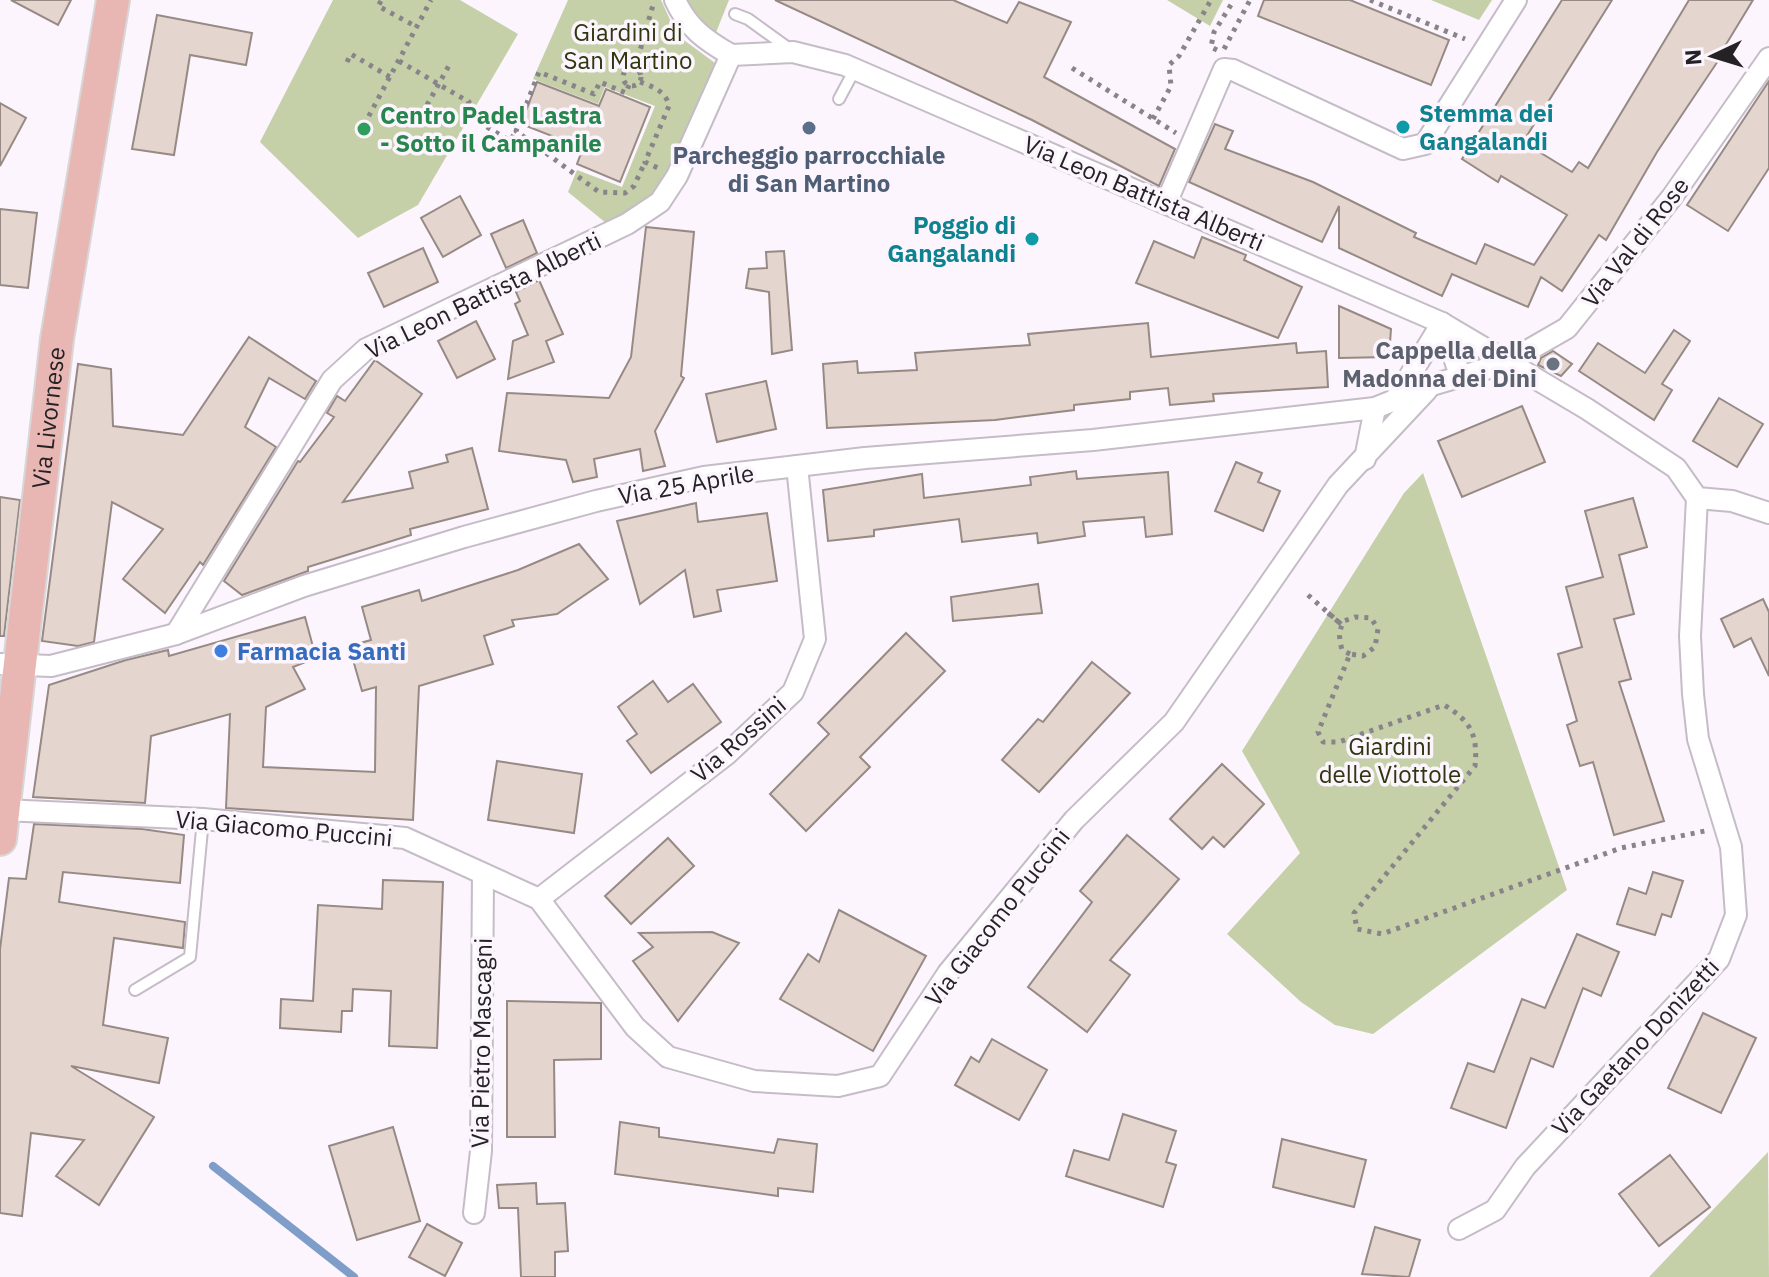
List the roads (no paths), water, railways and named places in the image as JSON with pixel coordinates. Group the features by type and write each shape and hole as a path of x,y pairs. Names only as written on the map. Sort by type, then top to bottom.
{"main road":[{"name":"Via Livornese","path":"2,825 10,664 57,339 113,0"}],"street":[{"path":"675,0 683,17 700,37 731,55"},
{"path":"1167,201 1224,69 1233,70 1403,149 1425,144 1516,0"},
{"name":"Via Leon Battista Alberti","path":"176,634 332,380 366,349 627,224 660,202 677,176 731,55 793,52 855,69 1167,201 1442,323 1587,409 1676,468 1697,498"},
{"name":"Via Val di Rose","path":"1432,385 1506,363 1567,328 1692,171 1769,58"},
{"path":"1442,323 1460,375"},
{"path":"1395,400 1442,323"},
{"name":"Via 25 Aprile","path":"10,664 51,666 176,634 304,586 596,501 704,477 1093,440 1375,408 1432,385"},
{"name":"Via Giacomo Puccini","path":"2,825 203,819 405,838 539,899 635,1027 668,1057 754,1081 838,1086 880,1076 948,973 1074,820 1174,722 1338,485 1432,385"},
{"path":"1365,459 1375,408"},
{"name":"Via Rossini","path":"539,899 727,754 793,692 815,639 797,466"},
{"path":"1697,498 1732,501 1767,518"},
{"name":"Via Gaetano Donizetti","path":"1459,1229 1495,1210 1525,1167 1719,959 1736,915 1731,847 1698,739 1693,694 1690,636 1697,498"},
{"name":"Via Pietro Mascagni","path":"474,1213 481,1151 483,874"}],"lane":[{"name":"Via Leon Battista Alberti","path":"735,14 748,19 793,52"},
{"path":"839,99 855,69"},
{"path":"135,990 190,957 203,819"}],"waterway":[{"path":"213,1166 354,1277"}],"place":[{"name":"Stemma dei Gangalandi","path":"1403,127"},
{"name":"Parcheggio parrocchiale di San Martino","path":"809,128"},
{"name":"Centro Padel Lastra - Sotto il Campanile","path":"364,129"},
{"name":"Poggio di Gangalandi","path":"1032,239"},
{"name":"Cappella della Madonna dei Dini","path":"1553,364"},
{"name":"Farmacia Santi","path":"221,651"}],"park label":[{"name":"Giardini di San Martino","path":"628,46"},
{"name":"Giardini delle Viottole","path":"1390,760"}]}
